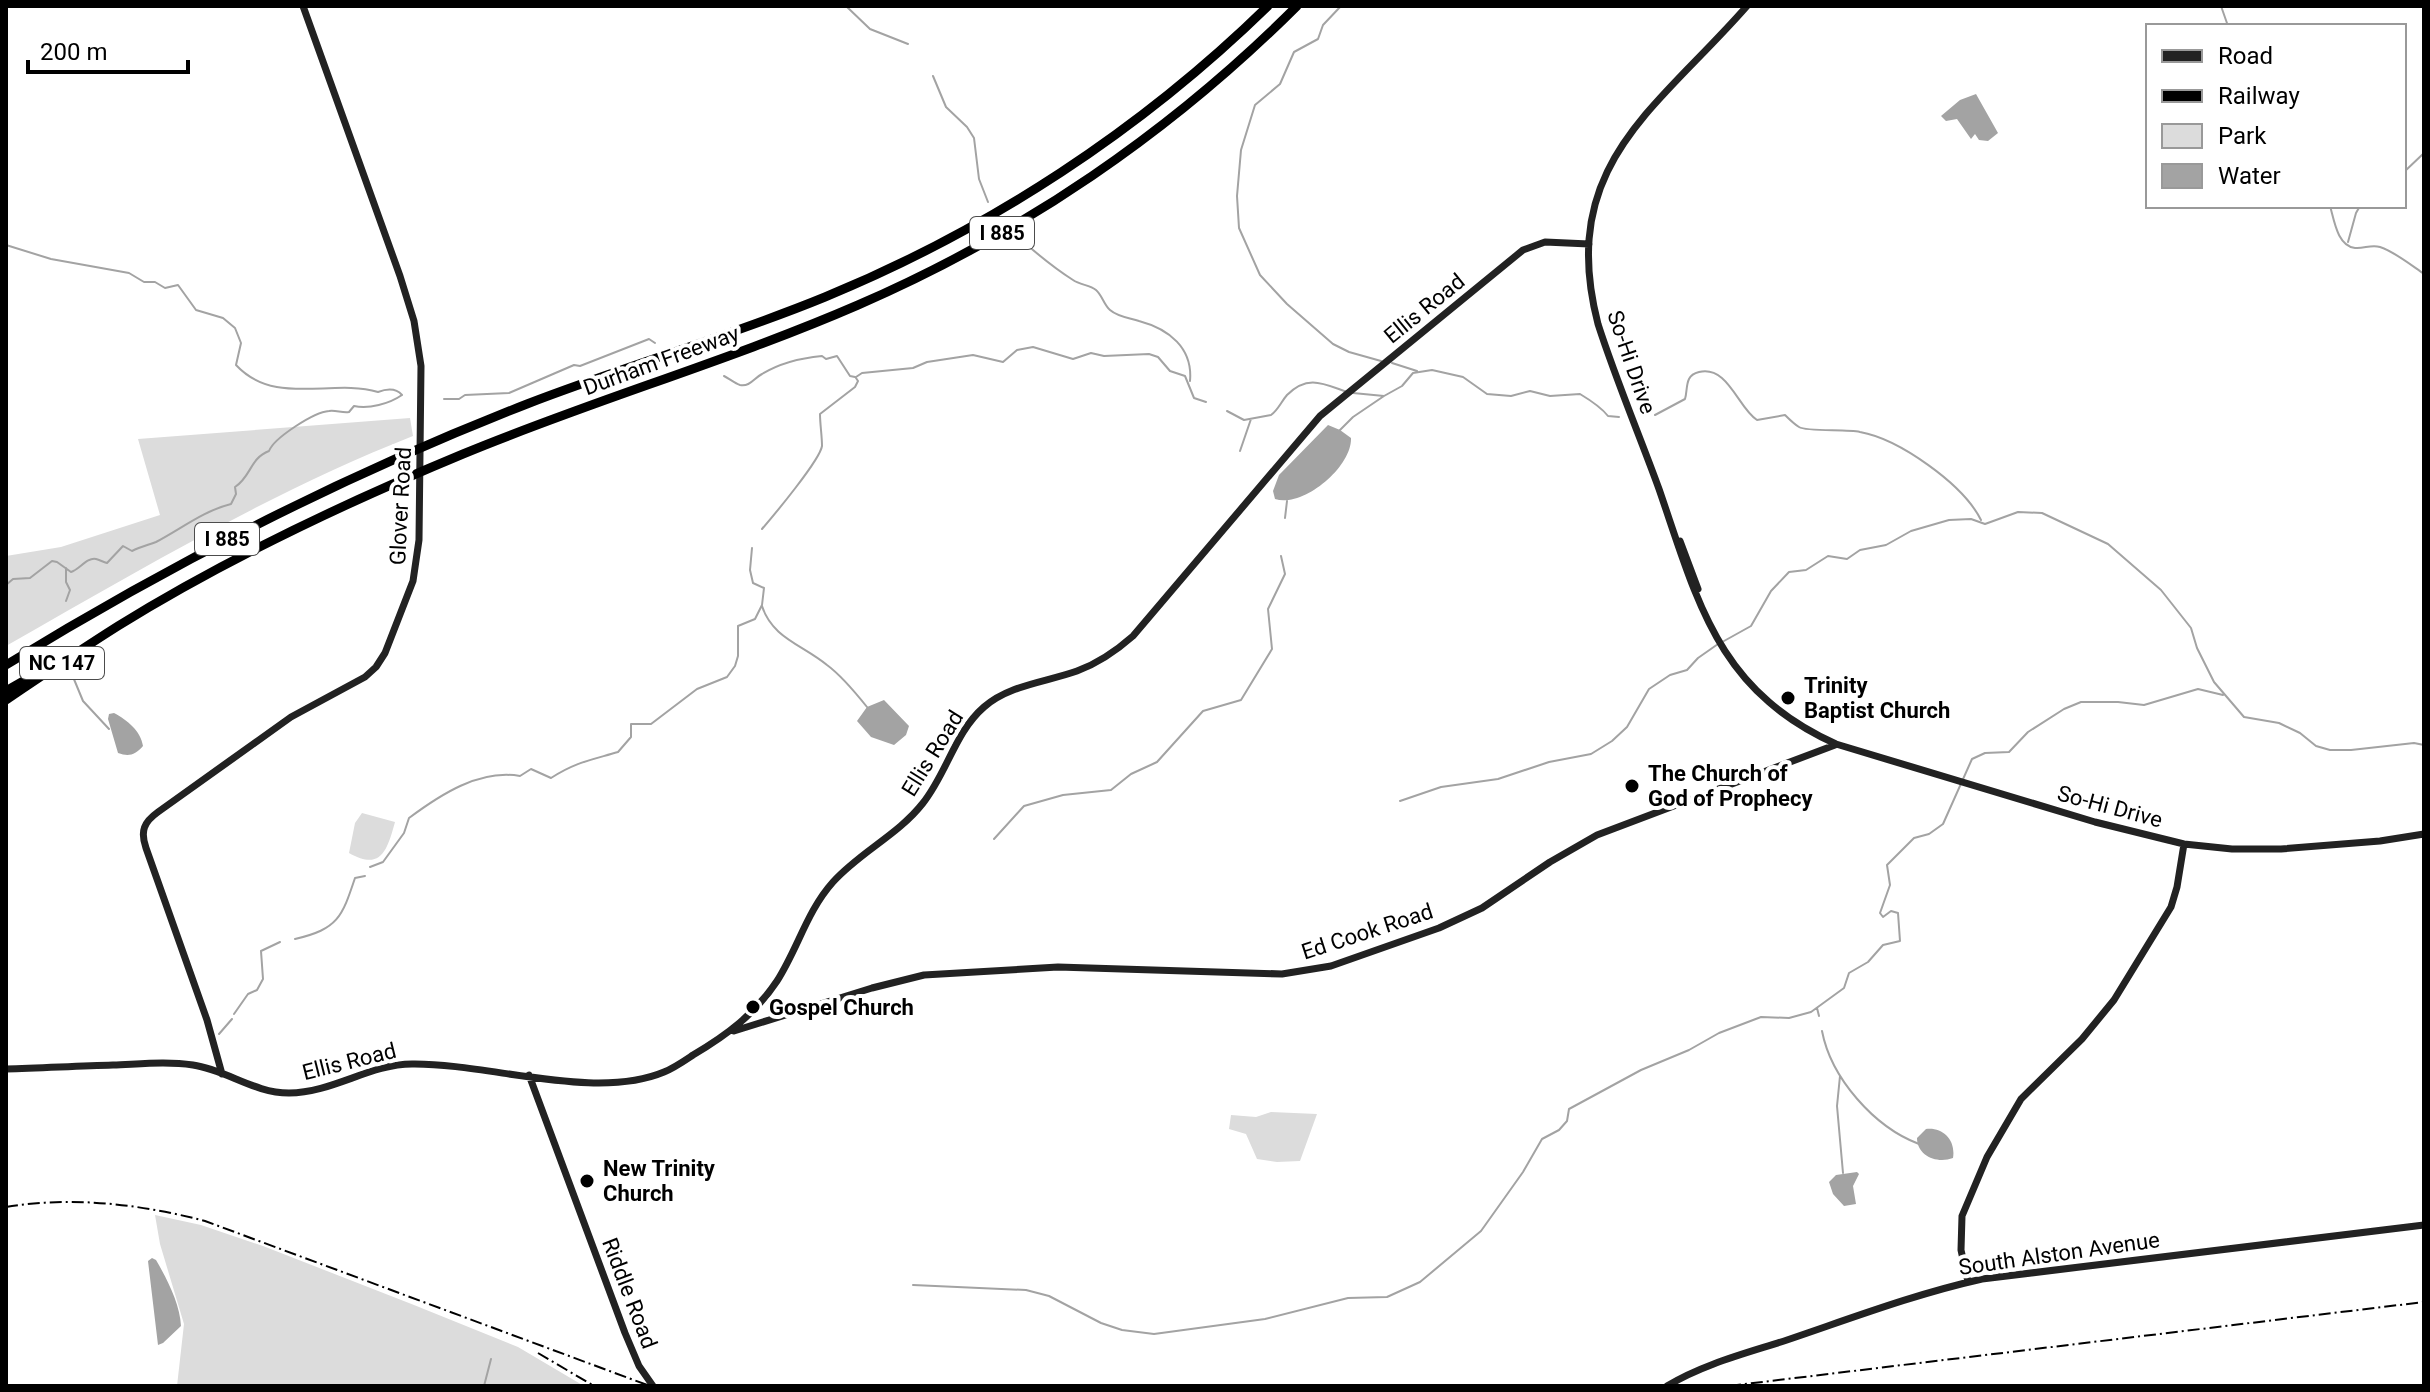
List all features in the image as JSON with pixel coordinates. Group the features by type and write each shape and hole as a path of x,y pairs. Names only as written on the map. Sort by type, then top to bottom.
{"highway":[{"name":"Durham Freeway","path":"6,665 106,604 192,557 368,471 526,404 822,299 953,237 1054,178 1114,137 1183,83 1268,6"},
{"name":"Durham Freeway","path":"6,700 119,626 257,550 421,472 557,417 802,328 884,294 963,255 1052,203 1137,144 1230,70 1297,6"},
{"name":"I 885","path":"6,691 119,626"}],"street":[{"name":"Glover Road","path":"222,1074 207,1020 144,844 144,826 158,812 277,726 350,687 376,667 399,619 415,571 422,427 421,366 410,307 303,6"},
{"path":"1589,244 1596,201 1608,166 1622,143 1658,98 1747,6"},
{"name":"Ellis Road","path":"6,1069 168,1062 198,1066 260,1089 291,1093 323,1088 393,1065 410,1063 587,1083 636,1080 665,1072 732,1032 754,1011 778,979 815,906 834,881 902,826 925,801 967,725 985,705 1019,688 1092,665 1115,652 1133,636 1320,416 1523,250 1545,242 1589,244"},
{"name":"So-Hi Drive","path":"1589,244 1590,282 1598,324 1687,555 1714,636 1740,674 1772,708 1816,736 1836,744 2095,822 2184,844 2171,907 2122,988 2096,1024 2021,1099 1987,1157 1969,1195 1960,1228 1968,1282"},
{"name":"Ed Cook Road","path":"732,1032 924,975 1047,967 1282,974 1331,966 1439,928 1482,908 1597,835 1836,744"},
{"path":"2184,844 2232,849 2292,849 2424,834"},
{"name":"Riddle Road","path":"529,1075 625,1333 639,1366 653,1386"},
{"name":"South Alston Avenue","path":"1667,1386 1714,1365 1927,1292 1968,1282 2036,1271 2424,1225"}],"green space":[{"path":"410,418 413,436 257,507 6,646 6,556 61,547 160,515 138,439"},
{"path":"362,813 395,822 389,842 376,859 360,858 349,853 355,823"},
{"path":"1271,1112 1317,1114 1300,1161 1257,1159 1246,1134 1229,1129 1231,1115 1256,1117"},
{"path":"155,1215 201,1225 263,1246 414,1305 518,1347 584,1386 177,1386 184,1324 160,1244"}],"water":[{"path":"1976,94 1998,133 1988,141 1979,140 1975,134 1971,139 1957,119 1946,121 1941,116 1960,100"},
{"path":"1328,425 1351,438 1343,461 1324,483 1312,491 1286,500 1275,499 1273,491 1279,475"},
{"path":"884,700 909,726 906,735 894,745 871,737 857,721 867,707"},
{"path":"114,713 139,736 143,746 134,753 118,753 108,719 109,714"},
{"path":"1926,1129 1938,1130 1947,1136 1953,1158 1935,1159 1920,1150 1917,1138"},
{"path":"1859,1174 1853,1186 1856,1204 1844,1206 1833,1194 1829,1182 1836,1175"},
{"path":"152,1258 156,1260 172,1292 181,1326 158,1345 148,1261"}],"waterway":[{"path":"846,6 870,29 908,44"},
{"path":"1341,6 1323,25 1318,39 1294,52 1280,84 1255,105 1241,150 1237,196 1239,228 1260,275 1287,304 1333,344 1381,361"},
{"path":"2221,6 2227,24"},
{"path":"933,76 946,107 974,138 979,179 988,202"},
{"path":"2406,170 2424,153"},
{"path":"2331,208 2337,231 2349,246 2380,247 2424,274"},
{"path":"2348,242 2359,208"},
{"path":"1019,238 1076,282 1096,290 1113,312 1169,335 1188,359 1190,381"},
{"path":"6,245 51,259 129,273 144,282 155,282 165,288 178,285 196,310 223,318 235,328 241,343 236,365 251,378 268,385 304,389 391,390 402,395"},
{"path":"444,399 509,393 574,365 580,366 649,339 655,343"},
{"path":"856,377 862,373 913,368 927,362 973,355 1003,362 1017,350 1033,347 1073,359 1091,353 1104,356 1149,354 1158,357 1170,371 1185,376 1194,398 1206,402"},
{"path":"724,376 743,385 791,362 837,356 850,376 855,377"},
{"path":"1392,363 1417,371"},
{"path":"1353,393 1384,396 1402,386 1413,373 1432,370 1463,377 1487,394 1511,396 1530,391 1550,396 1580,394 1608,416 1619,417"},
{"path":"1655,415 1685,399 1692,375 1709,372 1725,381 1757,420 1785,415 1803,429 1860,432 1911,453 1960,492 1981,520"},
{"path":"762,529 796,488 819,453 822,446 820,414 855,387 856,378"},
{"path":"1227,411 1244,420 1271,415 1287,395 1309,383 1347,392"},
{"path":"6,585 13,579 30,578 52,561 71,572 93,559 107,563 123,546 132,551 156,542 202,516 231,504 236,494 235,487 258,458 305,421 322,412 349,412 354,406 379,405 402,395"},
{"path":"1339,431 1353,417 1384,396"},
{"path":"1240,451 1251,419"},
{"path":"1285,518 1287,501"},
{"path":"1724,641 1751,626 1771,591 1789,572 1806,570 1828,556 1847,559 1860,550 1886,545 1911,531 1949,520 1971,519 1985,524 2018,512 2042,513 2108,544 2161,590 2191,628 2214,682 2244,717 2279,723 2300,733 2316,746 2330,750 2414,743 2424,745"},
{"path":"370,867 383,862 404,833 409,818 447,793 475,780 490,776 520,776 531,769 551,778 576,765 618,752 631,737 631,724 651,724 697,689 727,677 738,656 738,626 755,619 762,605 764,588 753,583 750,570 752,548"},
{"path":"994,839 1024,806 1063,795 1111,790 1131,774 1157,762 1203,711 1241,700 1272,649 1268,609 1285,574 1281,556"},
{"path":"66,568 66,582 70,590 66,601"},
{"path":"762,606 773,626 833,669 867,707"},
{"path":"1400,801 1441,787 1498,779 1549,762 1591,754 1627,727 1649,689 1670,675 1687,670 1718,644"},
{"path":"71,672 83,701 109,729"},
{"path":"913,1285 1026,1290 1049,1296 1101,1323 1122,1330 1154,1334 1265,1319 1348,1298 1387,1297 1420,1282 1481,1231 1523,1172 1542,1139 1559,1130 1567,1121 1569,1109 1719,1033 1761,1017 1789,1018 1811,1012 1844,988 1849,973 1868,962 1883,945 1900,941 1898,913 1891,911 1883,917 1880,913 1890,885 1887,865 1914,838 1929,834 1943,824 1972,759 1985,753 2009,752 2028,732 2081,702 2144,705 2198,689 2223,695"},
{"path":"295,939 329,926 342,912 355,878 365,876"},
{"path":"234,1014 263,979 261,951 280,942"},
{"path":"1817,1008 1819,1016"},
{"path":"219,1034 232,1019"},
{"path":"1822,1031 1835,1066 1857,1099 1886,1126 1919,1144"},
{"path":"1840,1076 1837,1106 1843,1173"},
{"path":"484,1386 491,1359"}],"railway":[{"path":"6,1207 81,1202 156,1210 205,1221 650,1386"},
{"path":"1729,1386 2424,1302"},
{"path":"538,1353 594,1386"}],"place":[{"name":"Trinity Baptist Church","path":"1788,698"},
{"name":"The Church of God of Prophecy","path":"1632,786"},
{"name":"Gospel Church","path":"753,1007"},
{"name":"New Trinity Church","path":"587,1181"}]}
